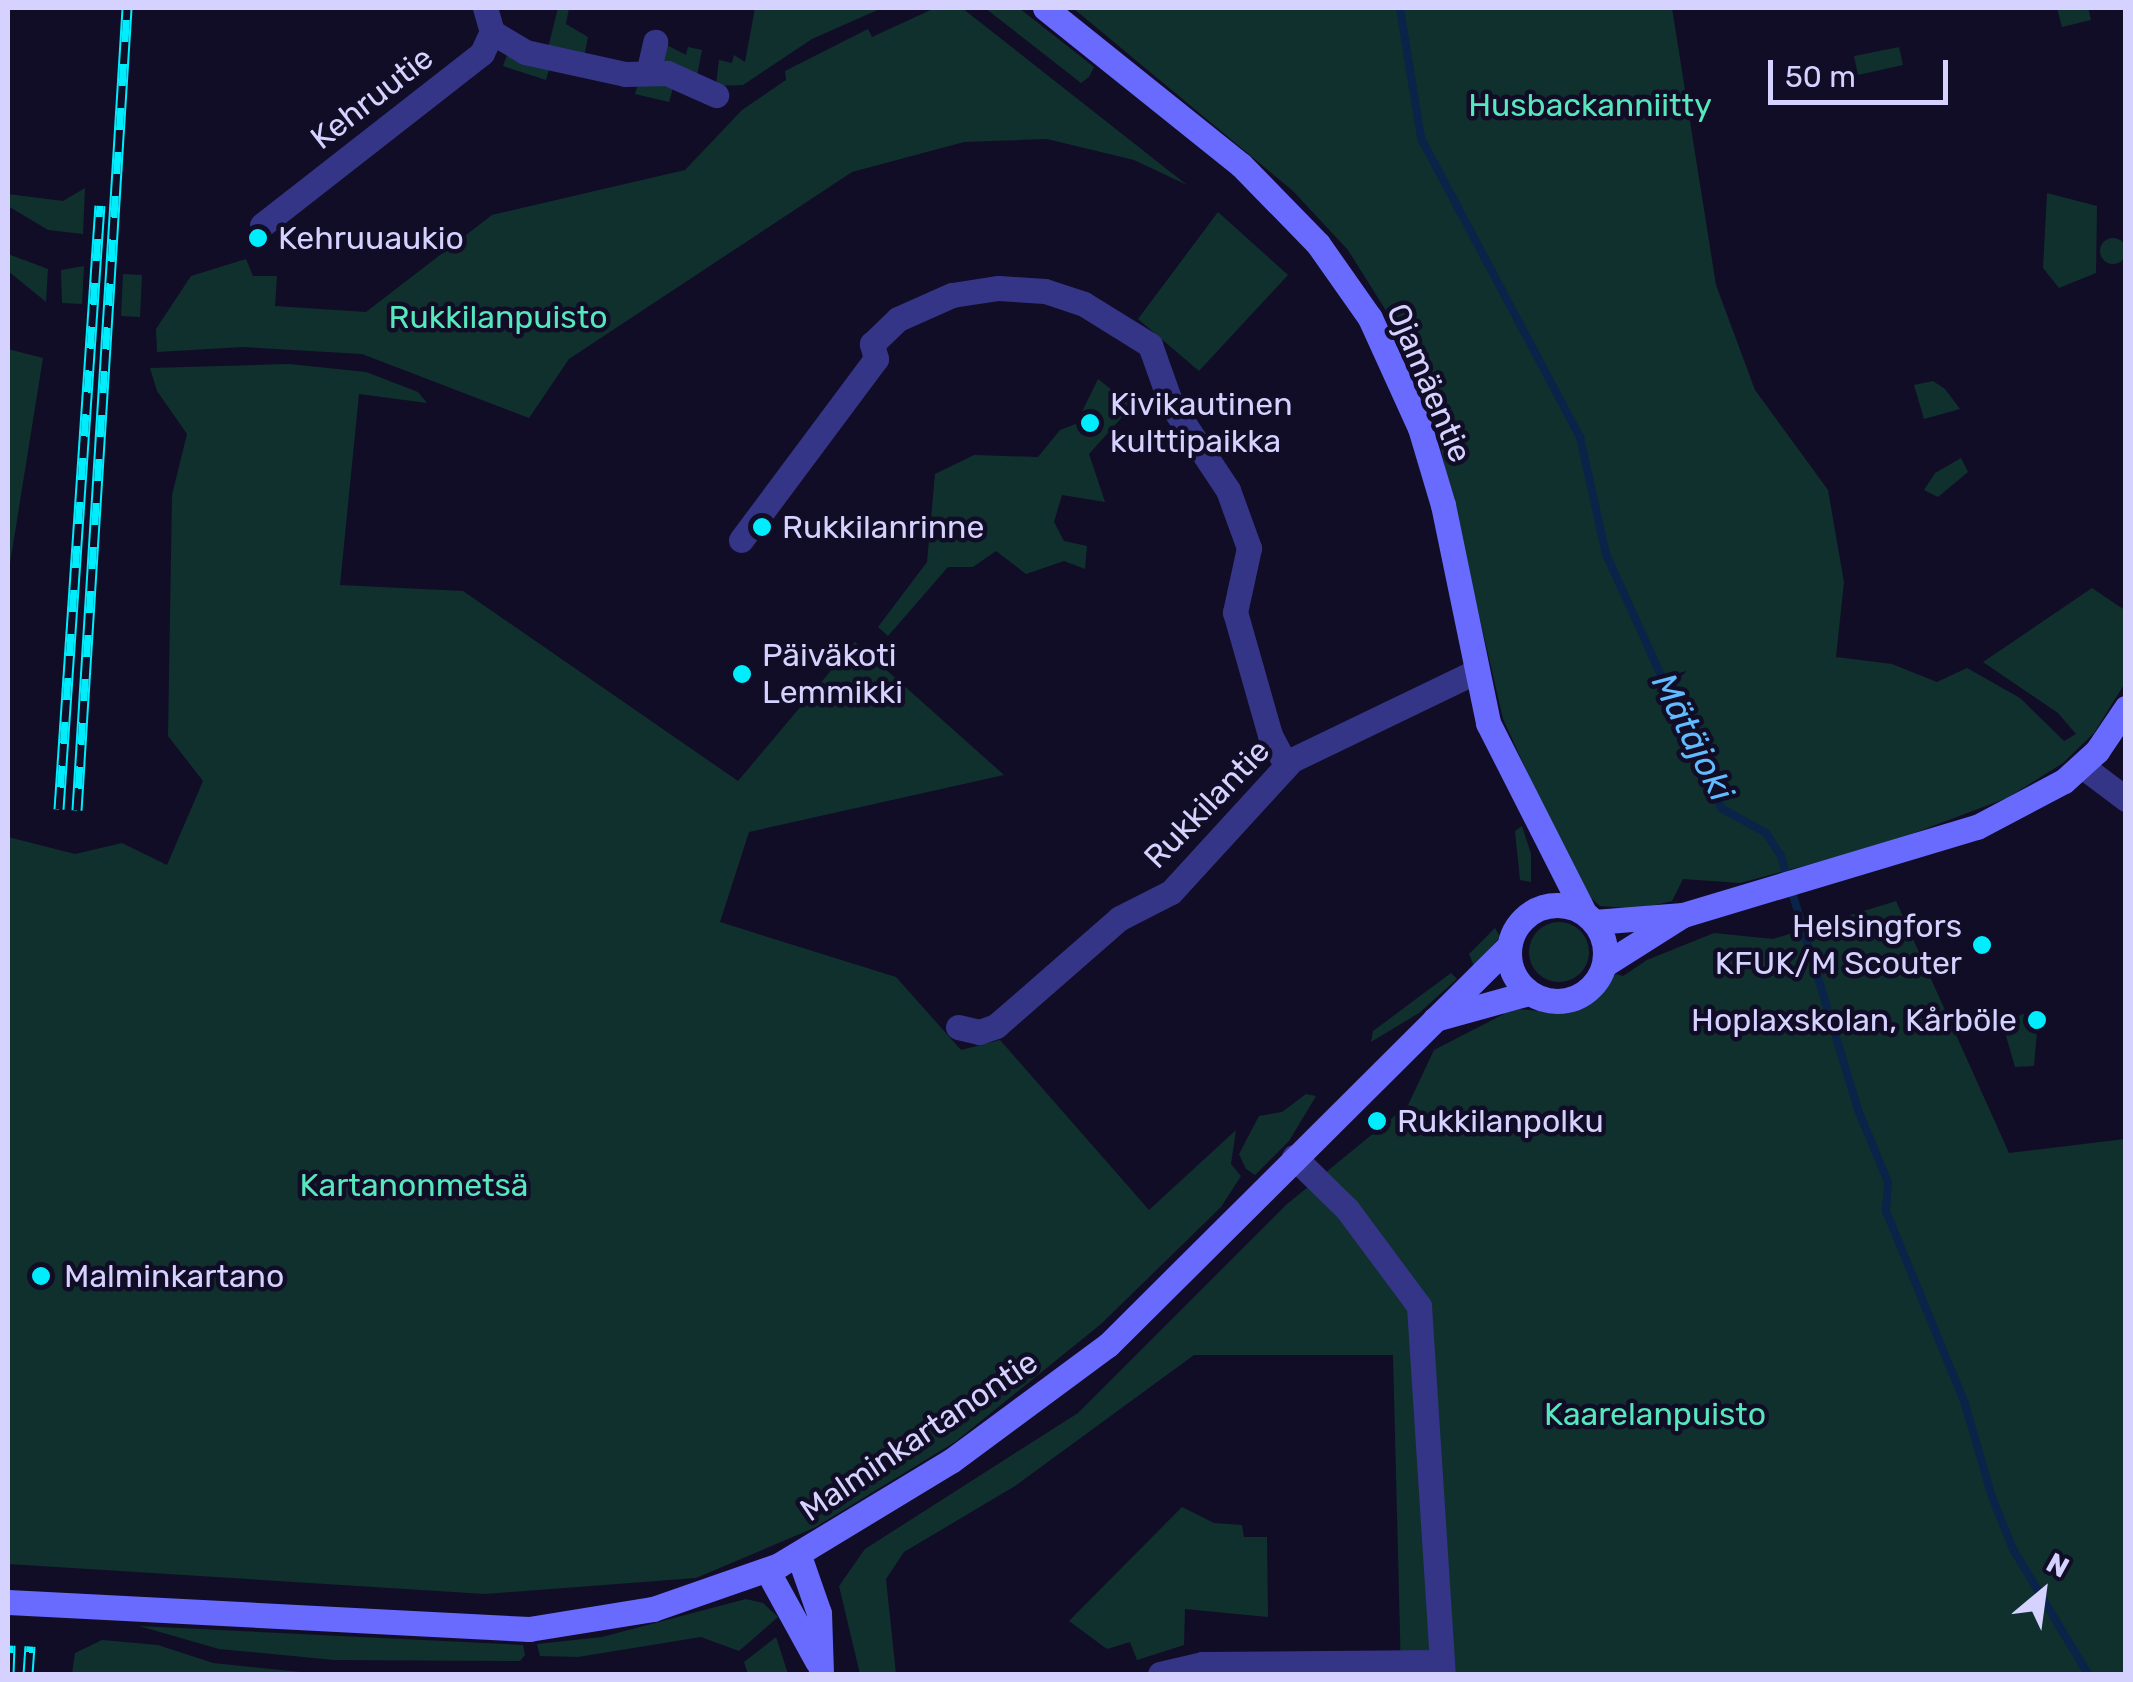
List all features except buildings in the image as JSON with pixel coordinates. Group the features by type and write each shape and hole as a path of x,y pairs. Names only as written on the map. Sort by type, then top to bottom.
{"main road":[{"name":"Ojamäentie","path":"1046,8 1288,211 1370,318 1420,428 1443,505 1473,673 1488,723 1542,836 1589,917"},
{"path":"1683,915 1604,965 1580,996 1554,1001 1529,993 1511,967 1509,946 1517,925 1534,910 1560,904 1589,917 1683,915 1849,870 2024,806 2082,766 2126,708"},
{"name":"Ojamäentie","path":"1534,910 1545,865 1542,836"},
{"path":"1589,917 1602,934 1604,965"},
{"name":"Malminkartanontie","path":"8,1602 529,1629 653,1609 766,1570 798,1556 951,1461 1108,1345 1509,946"},
{"name":"Malminkartanontie","path":"1435,1019 1529,993"},
{"path":"798,1556 819,1613 819,1668"},
{"path":"766,1570 819,1668"}],"street":[{"path":"488,20 525,52 585,73 625,74 648,69 716,95"},
{"name":"Kehruutie","path":"262,225 482,53 488,20"},
{"path":"648,69 655,42"},
{"path":"742,540 876,359 872,344 898,320 952,295 998,288 1045,291 1084,304 1150,345 1171,404 1234,505 1248,548 1235,612 1270,735 1286,765"},
{"name":"Rukkilantie","path":"958,1027 979,1032 996,1026 1120,918 1171,892 1286,765 1473,673"},
{"path":"2082,766 2126,798"},
{"path":"1160,1674 1202,1664 1441,1668 1419,1306 1348,1209 1294,1158"}],"green space":[{"path":"558,8 569,8 566,24 588,37 584,57 548,48"},
{"path":"755,8 882,8 812,39 743,85 716,86 719,60 732,63 734,55 745,62"},
{"name":"Rukkilanpuisto","path":"935,8 962,8 1187,185 1134,160 1047,139 964,142 852,172 569,359 529,418 362,354 243,347 157,352 156,329 191,276 246,259 253,276 277,276 275,306 366,312 492,215 685,170 742,110 786,80 785,71 868,29 872,37"},
{"path":"985,8 1019,8 1094,67 1089,77 1081,83"},
{"name":"Husbackanniitty","path":"1073,8 1672,8 1716,285 1755,390 1828,490 1844,582 1836,657 1892,664 1937,682 1967,668 2020,698 2064,741 2076,734 2058,713 1983,662 2092,588 2126,611 2125,683 2094,733 2063,763 2007,798 1885,844 1740,883 1683,879 1672,901 1639,909 1600,906 1580,888 1503,719 1437,432 1385,309 1348,250 1293,191"},
{"path":"2057,8 2088,8 2091,20 2062,27"},
{"path":"663,43 686,55 688,47 702,50 697,76 660,59"},
{"path":"1899,47 1903,65 1858,75 1854,56"},
{"path":"507,55 550,66 546,80 503,66"},
{"path":"639,80 673,88 669,102 635,94"},
{"path":"85,188 83,234 48,230 8,206 8,194 63,201"},
{"path":"2047,193 2097,206 2096,273 2059,288 2043,268"},
{"path":"1218,212 1288,275 1199,371 1138,319"},
{"path":"2113,238 2122,242 2126,251 2122,260 2113,264 2104,260 2100,251 2104,242"},
{"path":"8,254 48,269 46,302 8,271"},
{"path":"84,266 82,304 62,303 61,270"},
{"path":"123,274 142,275 140,317 121,316"},
{"path":"8,349 43,358 8,576"},
{"name":"Kartanonmetsä","path":"289,364 366,372 418,392 427,403 359,394 340,585 463,591 738,781 855,642 1004,775 749,832 720,922 896,977 961,1050 1000,1040 1149,1210 1236,1130 1231,1164 1241,1176 1221,1207 1101,1324 955,1442 814,1528 696,1578 485,1594 8,1564 8,837 75,854 122,843 167,865 203,781 168,736 172,495 187,434 157,391 150,368"},
{"path":"1098,379 1132,406 1089,454 1105,502 1062,495 1054,522 1064,541 1087,546 1085,569 1064,561 1026,574 996,551 973,567 948,567 888,636 878,627 927,562 935,474 974,455 1038,457 1060,430 1076,424"},
{"path":"1933,381 1945,389 1960,409 1924,419 1914,385"},
{"path":"1961,458 1968,472 1938,497 1924,490 1935,473"},
{"path":"1522,826 1531,854 1531,882 1520,880 1515,831"},
{"name":"Kaarelanpuisto","path":"1896,901 2009,1153 2125,1139 2125,1674 1401,1674 1393,1355 1194,1355 1015,1486 904,1552 886,1579 896,1674 860,1674 839,1586 865,1549 1078,1413 1286,1205 1408,1105 1434,1050 1504,1014 1498,1007 1559,1013 1584,1006 1615,974 1623,976 1647,960 1714,933 1773,939"},
{"path":"1559,922 1580,931 1589,952 1580,973 1559,982 1538,973 1529,952 1538,931"},
{"path":"1495,928 1500,937 1474,966 1469,954"},
{"path":"1451,973 1457,979 1419,1013 1371,1042 1373,1031"},
{"path":"2039,1008 2034,1066 2015,1067 2002,1022"},
{"path":"1306,1094 1316,1096 1289,1141 1255,1175 1246,1169 1239,1154 1259,1116 1282,1112"},
{"path":"1182,1507 1214,1523 1242,1525 1244,1537 1267,1537 1268,1617 1185,1609 1184,1645 1137,1660 1130,1642 1107,1649 1069,1621"},
{"path":"746,1599 763,1603 778,1617 739,1651 701,1637 578,1657 540,1656 537,1644 602,1637"},
{"path":"139,1626 523,1645 525,1655 520,1661 334,1660 219,1649"},
{"path":"776,1637 788,1674 748,1674 744,1662"},
{"path":"102,1640 158,1645 213,1663 320,1674 72,1674 75,1653"}],"waterway":[{"name":"Mätäjoki","path":"1400,8 1421,138 1580,437 1606,554 1721,808 1766,833 1781,856 1858,1110 1888,1182 1886,1211 1965,1404 1992,1497 2013,1549 2088,1674"}],"railway":[{"path":"77,810 127,8"},
{"path":"59,809 100,205"},
{"path":"9,1674 10,1645"},
{"path":"28,1674 30,1646"}],"place":[{"name":"Kehruuaukio","path":"258,238"},
{"name":"Kivikautinen kulttipaikka","path":"1090,423"},
{"name":"Rukkilanrinne","path":"762,527"},
{"name":"Päiväkoti Lemmikki","path":"742,674"},
{"name":"Helsingfors KFUK/M Scouter","path":"1982,945"},
{"name":"Hoplaxskolan, Kårböle","path":"2037,1020"},
{"name":"Rukkilanpolku","path":"1377,1121"},
{"name":"Malminkartano","path":"41,1276"}]}
